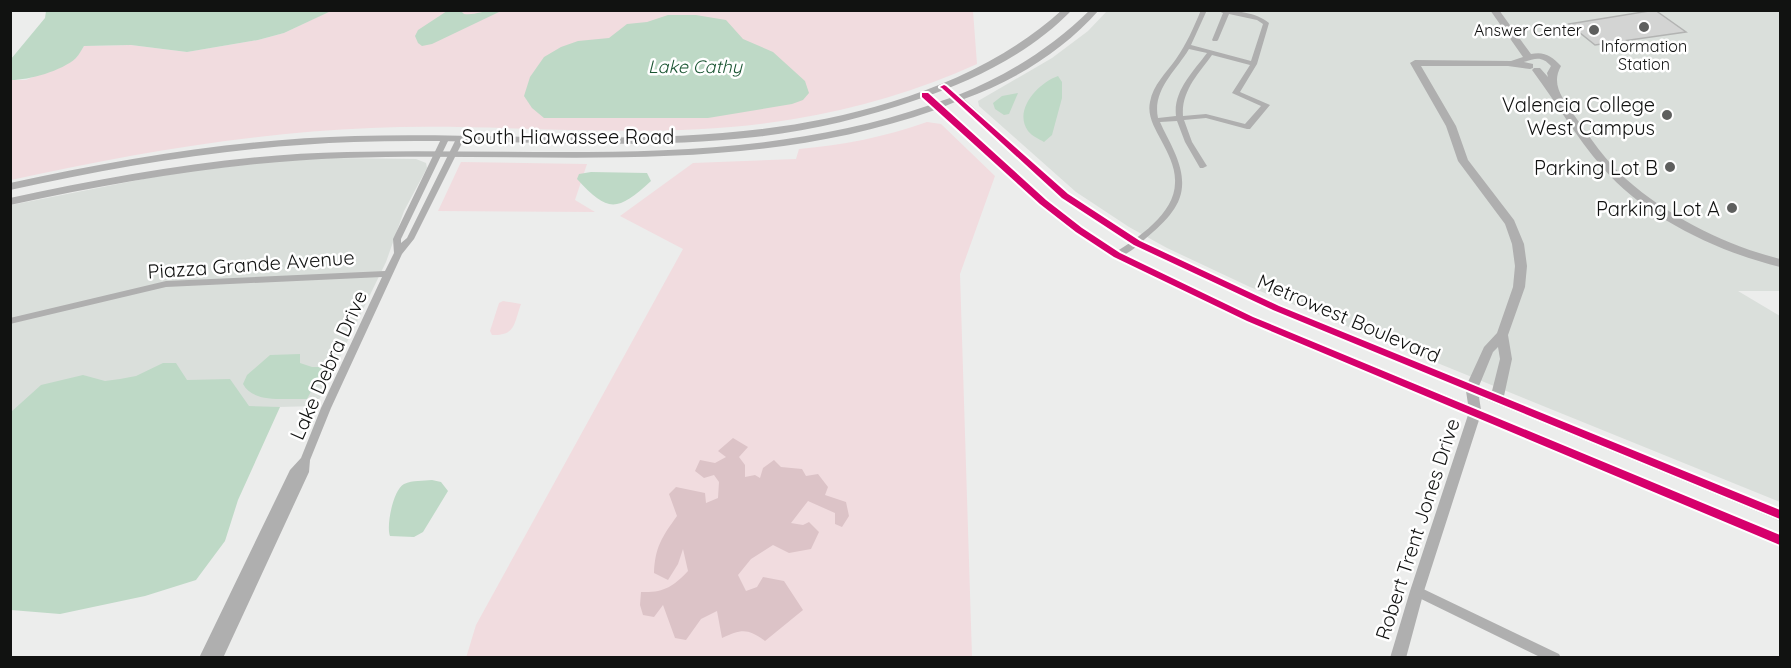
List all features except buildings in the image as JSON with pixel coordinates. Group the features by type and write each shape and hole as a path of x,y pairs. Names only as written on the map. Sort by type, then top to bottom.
{"street":[{"name":"South Hiawassee Road","path":"10,187 120,164 238,148 353,139 693,139 780,130 846,118 944,87 1005,60 1029,44 1068,10"},
{"name":"South Hiawassee Road","path":"10,202 198,166 286,158 436,154 725,152 840,136 895,122 937,107 1024,69 1053,49 1095,10"},
{"path":"1117,255 1137,243 1172,210 1179,196 1180,179 1176,162 1155,120 1154,100 1159,87 1187,46 1204,10"},
{"path":"1155,120 1206,116 1243,128 1250,126 1266,105 1236,93 1254,64 1266,23 1259,19 1219,10"},
{"path":"1494,10 1530,63 1608,168 1638,195 1682,223 1724,244 1780,263"},
{"path":"1215,40 1227,12"},
{"path":"1513,37 1554,63 1556,68 1553,71 1553,92"},
{"path":"1187,46 1254,64"},
{"path":"1203,166 1178,118 1178,101 1211,52"},
{"path":"1530,63 1541,56"},
{"path":"1472,388 1488,350 1502,335 1519,287 1521,266 1518,244 1510,222 1463,161 1451,126 1416,63 1530,63 1553,71"},
{"name":"Metrowest Boulevard","path":"944,87 1065,195 1102,222 1137,243 1275,308 1780,515"},
{"name":"Metrowest Boulevard","path":"925,94 1043,201 1079,230 1117,255 1250,319 1780,540"},
{"path":"780,130 786,145"},
{"name":"Lake Debra Drive","path":"398,253 397,239 445,139"},
{"name":"Lake Debra Drive","path":"217,657 304,472 305,460 326,408 398,253 410,239 460,139"},
{"path":"412,205 427,206"},
{"name":"Piazza Grande Avenue","path":"10,321 166,284 389,274"},
{"path":"1497,399 1506,359 1502,335"},
{"name":"Robert Trent Jones Drive","path":"1398,657 1475,413 1472,388"},
{"name":"Robert Trent Jones Drive","path":"1475,413 1497,399"},
{"name":"Lake Debra Drive","path":"205,657 294,473 305,460"},
{"path":"1417,591 1555,657"}],"shaded area":[{"path":"332,10 973,11 977,64 933,82 864,104 818,115 741,126 636,131 424,127 325,131 190,146 11,180 10,80 26,80 76,58 84,46 131,45 187,52 258,40 284,33"},
{"path":"1107,11 1780,11 1780,291 1738,291 1780,316 1780,502 1250,287 1167,248 1129,227 1076,192 979,106 978,101 1052,58 1088,31"},
{"path":"927,122 941,124 995,176 960,274 972,657 466,658 476,625 683,249 620,216 693,163 796,159 799,149 864,140"},
{"path":"332,158 416,159 426,163 427,168 404,211 386,262 316,406 279,407 11,453 11,205 174,173 278,161"},
{"path":"461,162 587,164 575,200 595,212 438,211"},
{"path":"503,301 521,304 510,331 492,335 490,331 499,303"},
{"path":"733,438 748,447 739,457 745,465 745,477 755,475 760,478 763,468 774,460 781,467 802,469 806,476 818,474 828,487 825,495 846,502 849,516 842,527 835,524 835,513 808,501 791,523 803,525 809,522 819,532 811,549 789,553 773,545 751,559 738,575 746,591 757,587 763,577 784,581 803,610 765,641 744,631 722,638 717,611 701,619 686,640 675,638 663,605 654,617 643,615 640,605 641,592 667,588 688,571 683,549 678,564 668,580 654,573 660,543 677,516 669,494 676,487 705,493 706,503 718,498 719,482 714,475 704,478 695,471 700,460 715,463 726,457 718,451"}],"water":[{"path":"46,10 331,11 284,33 258,40 187,52 131,45 84,46 70,63 54,71 11,80 11,59 45,18"},
{"path":"447,11 461,11 464,14 499,12 432,44 422,46 418,43 415,36 418,30"},
{"name":"Lake Cathy","path":"668,15 696,15 726,20 743,39 773,52 805,81 809,93 803,100 792,104 708,118 544,118 532,108 524,96 530,77 544,57 561,47 578,41 609,38 627,24 647,22"},
{"path":"1058,76 1062,82 1062,98 1052,135 1044,142 1028,131 1024,123 1024,115 1030,98 1036,91"},
{"path":"1018,93 1009,114 1004,115 995,109 993,103 1002,96"},
{"path":"591,172 647,173 651,181 621,203 605,203 577,179 579,174"},
{"path":"300,354 300,363 312,367 324,367 307,399 263,397 255,395 243,384 247,375 270,355"},
{"path":"163,363 176,363 187,380 230,379 249,406 280,407 238,500 225,541 196,580 145,596 60,614 11,610 11,412 41,385 83,375 105,381 120,379 136,376"},
{"path":"432,480 441,482 448,491 423,532 414,537 390,536 391,508 400,488 411,482"}],"cycle path":[{"path":"944,87 1065,196 1137,243 1276,308 1780,515"},
{"path":"925,95 1043,202 1079,230 1117,255 1250,319 1780,540"}],"place":[{"name":"Information Station","path":"1644,27"},
{"name":"Answer Center","path":"1594,30"},
{"name":"Valencia College West Campus","path":"1667,115"},
{"name":"Parking Lot B","path":"1670,167"},
{"name":"Parking Lot A","path":"1732,208"}]}
